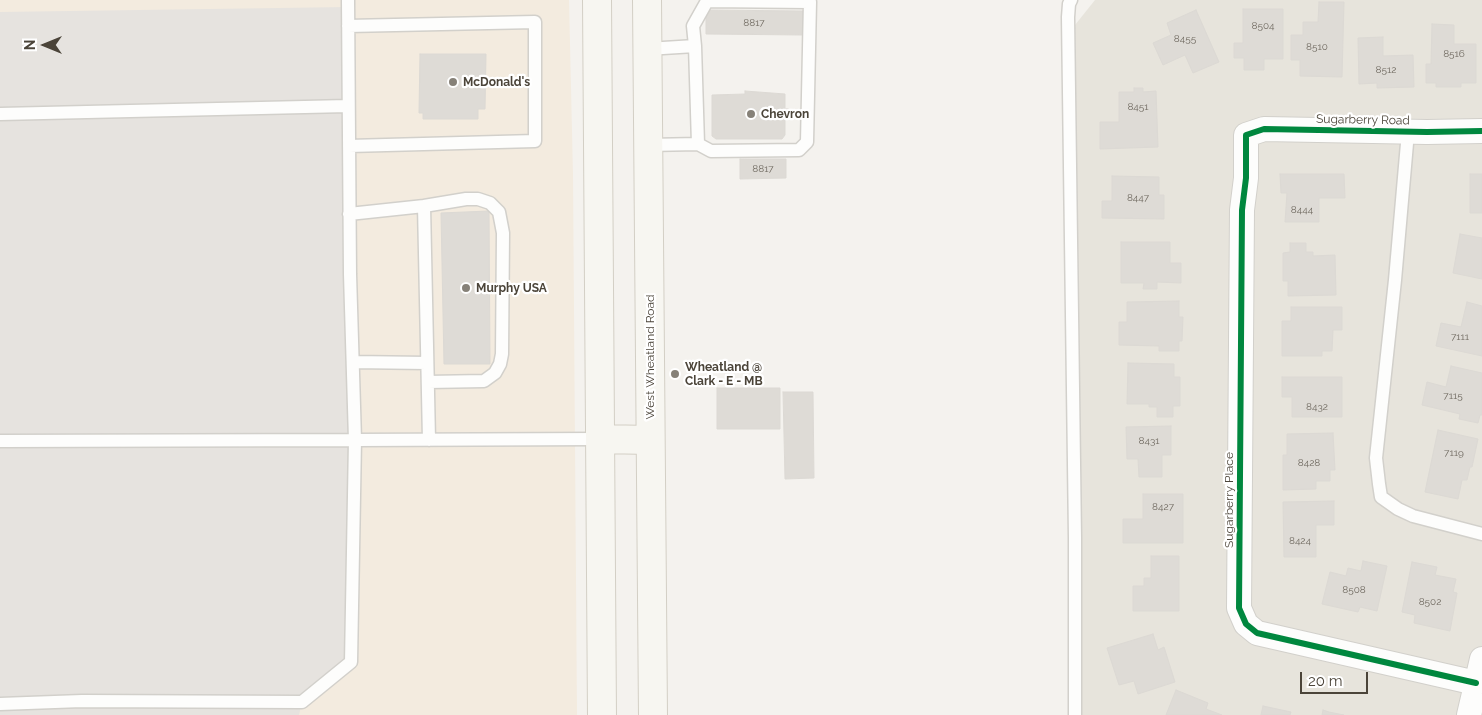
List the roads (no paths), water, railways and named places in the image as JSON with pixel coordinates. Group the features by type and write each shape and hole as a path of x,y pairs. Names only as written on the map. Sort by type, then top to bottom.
{"main road":[{"path":"597,0 602,715"},
{"name":"West Wheatland Road","path":"647,0 652,715"},
{"path":"600,439 650,440"}],"street":[{"name":"Sugarberry Road","path":"1246,135 1264,129 1408,132 1482,131"},
{"name":"Sugarberry Place","path":"1246,135 1246,178 1242,210 1239,608 1246,624 1258,633 1476,683"},
{"path":"1469,715 1482,658"}],"lane":[{"path":"0,704 82,701 302,702 351,662 355,440 349,214 348,0"},
{"path":"1071,0 1068,17 1075,538 1075,715"},
{"path":"648,145 698,144 711,151 799,150 807,142 810,1 708,1 693,26 698,144"},
{"path":"348,26 535,22 535,141 349,146"},
{"path":"648,49 695,46"},
{"path":"0,114 348,106"},
{"path":"1408,132 1396,270 1376,458 1378,484 1381,496 1398,509 1413,516 1482,534"},
{"path":"349,214 424,206 466,199 478,199 490,203 499,212 503,234 502,354 498,369 484,381 428,382"},
{"path":"424,206 429,440"},
{"path":"352,362 427,363"},
{"path":"0,441 600,439"}],"place":[{"name":"McDonald's","path":"453,82"},
{"name":"Chevron","path":"751,114"},
{"name":"Murphy USA","path":"466,288"},
{"name":"Wheatland @ Clark - E - MB","path":"675,374"}]}
